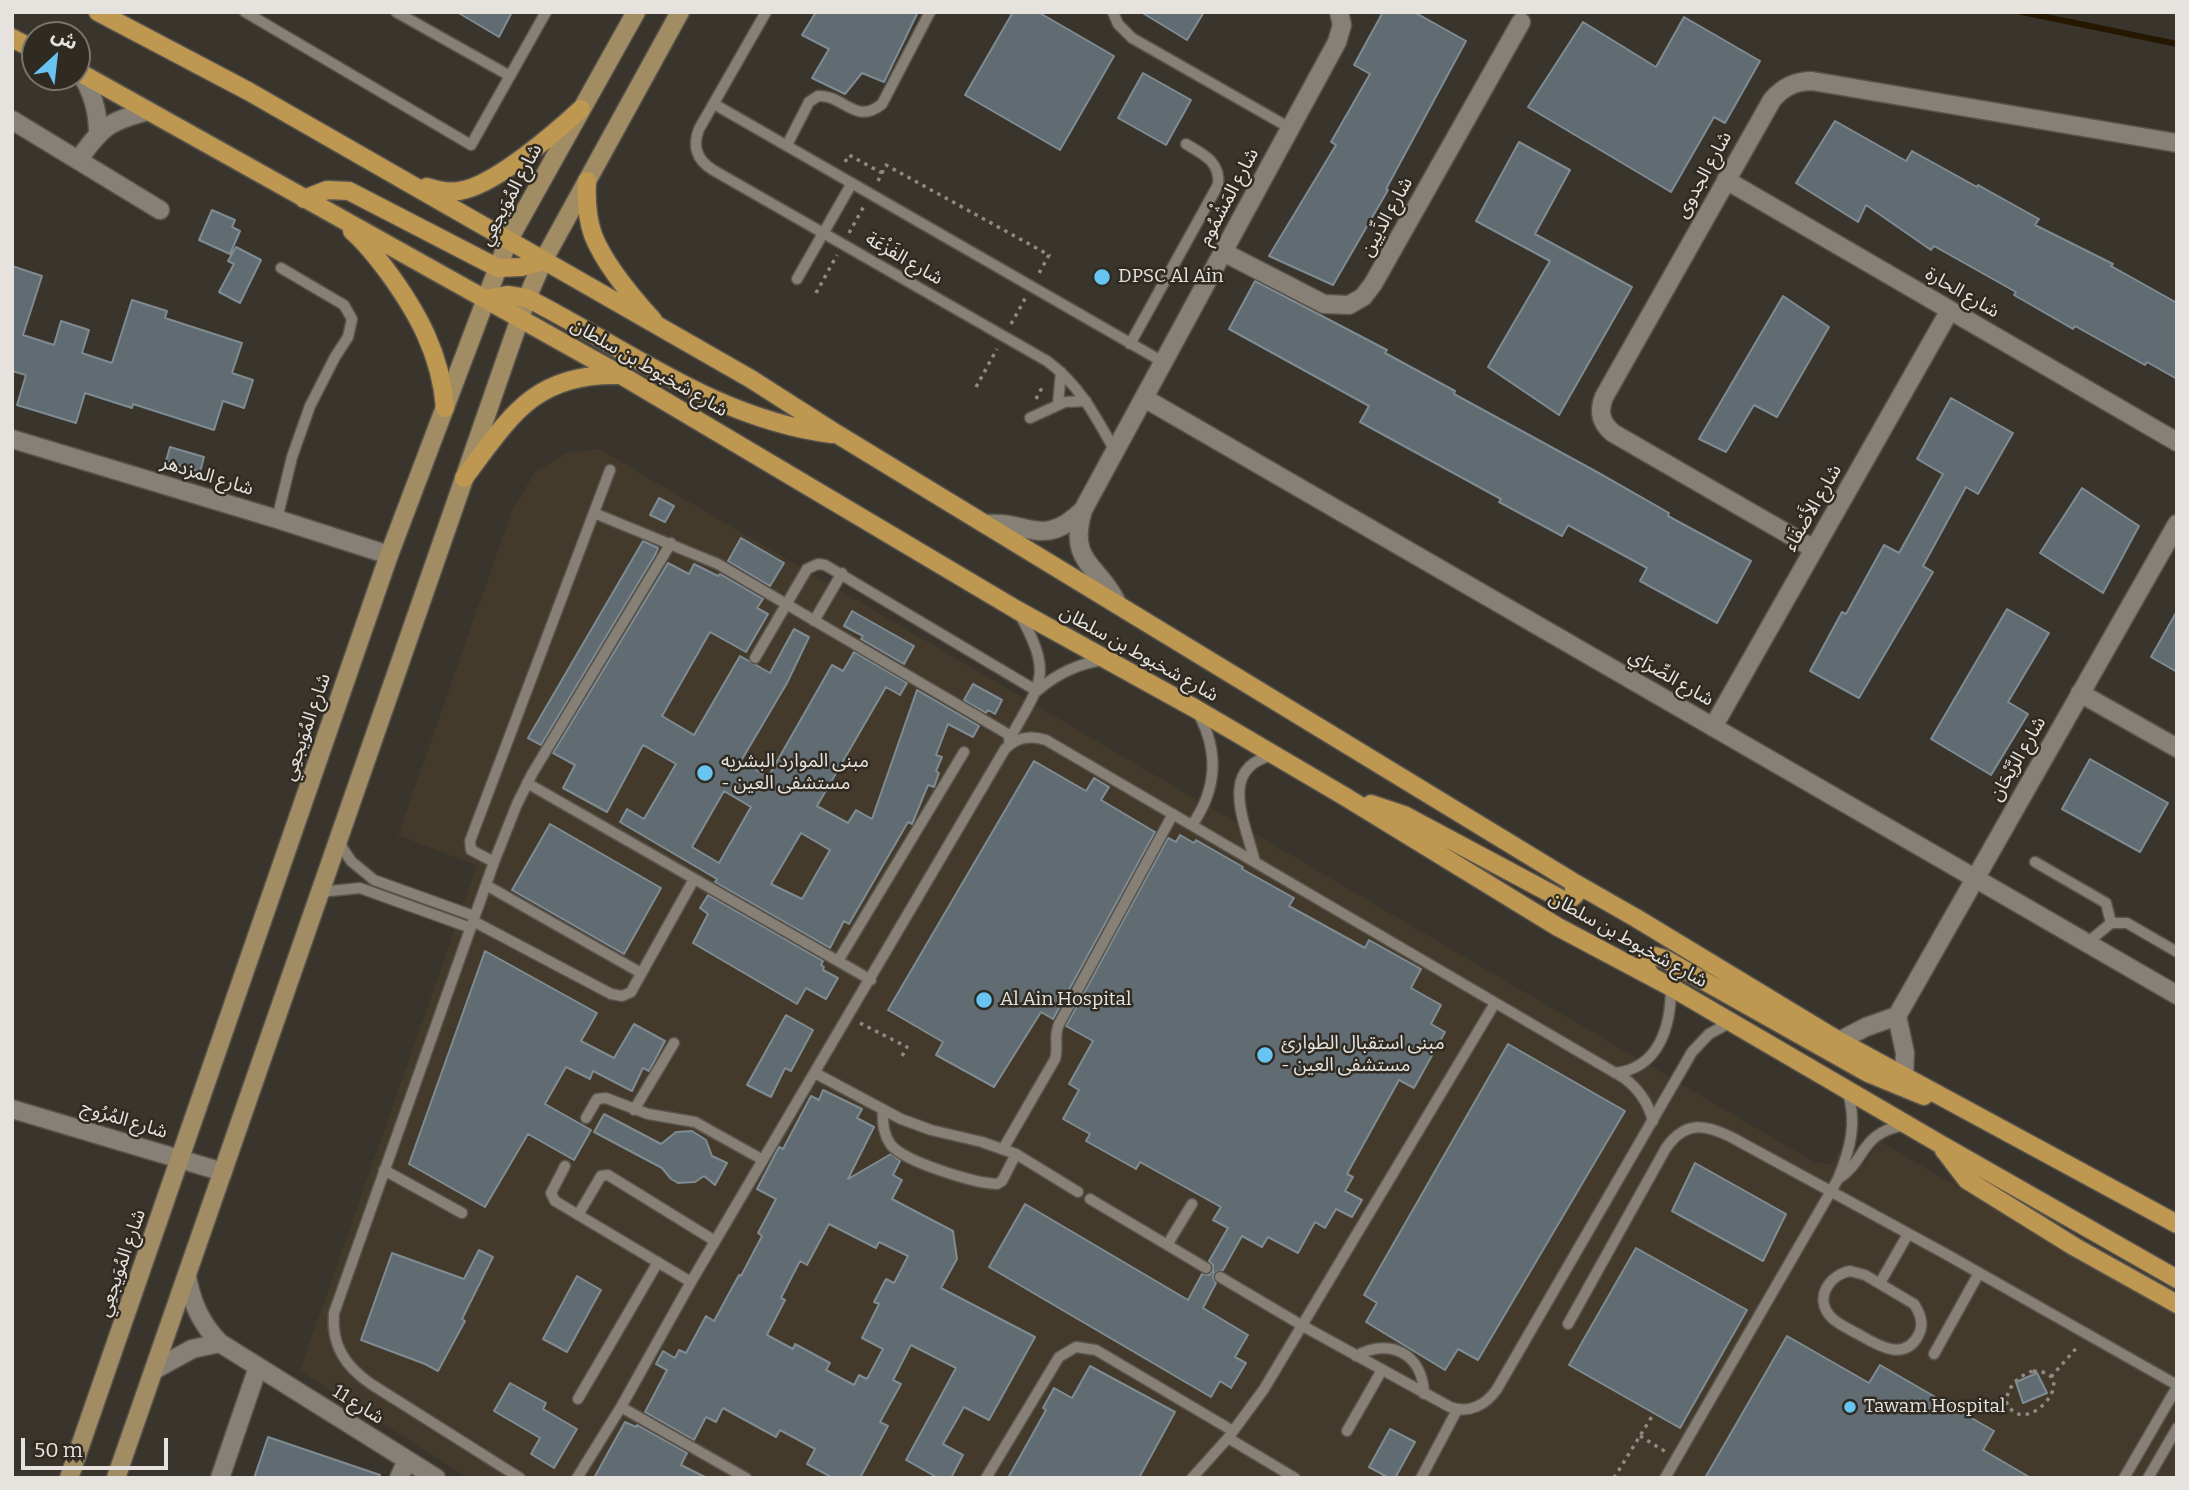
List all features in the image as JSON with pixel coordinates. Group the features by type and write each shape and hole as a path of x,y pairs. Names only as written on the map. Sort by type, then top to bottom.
{"main road":[{"name":"شارع شخبوط بن سلطان","path":"98,12 248,91 751,379 1573,882 1839,1041 2177,1223"},
{"name":"شارع شخبوط بن سلطان","path":"91,78 621,375 1017,610 1275,755 1575,937 1671,987 2177,1279"},
{"path":"405,181 450,192 471,188 524,156 582,109"},
{"path":"587,181 587,209 593,237 629,292 662,330"},
{"path":"304,199 327,190 349,191 498,268 521,267 542,261"},
{"path":"337,217 379,261 422,325 441,374 445,408"},
{"path":"486,299 507,295 527,298 724,405 779,424 837,434"},
{"path":"464,478 504,425 532,397 584,376 621,375"},
{"path":"1344,796 1404,815 1563,900 1568,901 1575,895 1573,882"},
{"path":"1651,976 1644,966 1647,958 1655,956 1665,959 1868,1073 1985,1120"},
{"path":"1940,1144 1967,1181 2075,1247 2177,1304"}],"street":[{"name":"شارع المُوَيجعِي","path":"69,1478 389,555 508,241 636,12"},
{"path":"116,1478 527,298 542,261 680,12"},
{"name":"شارع المَشْمُوم","path":"1117,603 1083,556 1078,534 1083,510 1341,34 1339,12"},
{"name":"شارع الدِّيين","path":"1223,252 1324,304 1349,305 1363,297 1373,284 1521,22"},
{"name":"شارع الجدوى","path":"1814,549 1613,433 1601,413 1604,397 1772,100 1785,87 1803,81 1822,82 2177,143"},
{"path":"88,91 96,107 98,132"},
{"path":"79,159 98,132 122,119 148,111"},
{"path":"12,120 160,210"},
{"name":"شارع الحارة","path":"1726,180 2177,442"},
{"name":"شارع الأَصْفَاء","path":"1713,727 1950,310"},
{"name":"شارع الصِّرَاي","path":"1144,398 2177,995"},
{"name":"شارع المزدهر","path":"12,439 389,555"},
{"path":"985,524 1010,524 1040,532 1063,525 1083,510"},
{"name":"شارع الرَّيْحَان","path":"1897,1016 2177,524"},
{"path":"2080,692 2177,748"},
{"path":"1839,1041 1866,1027 1897,1016 1905,1054 1904,1074"},
{"name":"شارع المُرُوج","path":"12,1109 223,1172"},
{"path":"154,1370 192,1349 220,1343 201,1320 187,1277"},
{"name":"شارع 11","path":"220,1343 436,1478"},
{"path":"220,1478 258,1367"},
{"path":"399,1478 407,1460"}],"lane":[{"path":"245,12 471,145 546,12"},
{"path":"396,12 510,76"},
{"name":"شارع الفَزْعَة","path":"766,12 696,137 700,160 1057,369 1086,401 1115,451"},
{"path":"787,145 809,102 818,96 828,96 861,112 876,109 882,104 930,12"},
{"path":"1113,12 1118,24 1132,38 1290,128"},
{"name":"شارع الفَزْعَة","path":"714,104 1163,362"},
{"path":"1130,344 1218,185 1215,166 1206,156 1186,144"},
{"path":"797,279 852,183"},
{"path":"277,519 292,457 306,418 322,381 348,337 352,319 344,305 281,268"},
{"path":"1057,369 1058,404"},
{"path":"1030,418 1058,404 1072,400 1086,401"},
{"path":"494,862 471,850 470,841 610,470"},
{"path":"594,513 718,564 1012,736"},
{"path":"520,1478 360,1377 343,1359 333,1325 337,1302 494,862 527,783 671,544"},
{"path":"755,658 807,569 825,565 1037,691"},
{"path":"814,621 842,573"},
{"path":"577,1478 849,1017 1037,691 1040,677 1038,652 1017,610"},
{"path":"1037,691 1062,672 1076,666 1106,660"},
{"path":"1192,825 1207,799 1214,768 1209,738 1196,709"},
{"path":"1005,749 1028,737 1046,740 1633,1084 1640,1092 1653,1121"},
{"path":"838,961 964,752"},
{"path":"1255,862 1242,811 1239,783 1252,762 1275,755"},
{"path":"527,783 870,980"},
{"path":"1003,1149 1055,1059 1055,1036 1059,1024 1173,814"},
{"path":"338,841 351,861 374,880 473,922 611,994 622,996 631,992 694,879"},
{"path":"2035,862 2106,903 2111,923"},
{"path":"486,885 641,973"},
{"path":"320,892 360,888 473,922"},
{"path":"2087,943 2111,923 2127,923 2177,952"},
{"path":"1615,1073 1638,1067 1653,1054 1669,1021 1671,987"},
{"path":"1192,1478 1231,1434 1264,1389 1495,1003"},
{"path":"1220,1277 1424,1394 1457,1410 1476,1407 1497,1390 1699,1043 1731,1022"},
{"path":"634,1110 674,1043"},
{"path":"815,1073 883,1109 931,1130 1016,1154 1078,1192"},
{"path":"1665,1478 1838,1179 1853,1130 1852,1108 1846,1088"},
{"path":"586,1118 597,1099 602,1097 634,1110 695,1122 764,1160"},
{"path":"883,1109 884,1131 892,1147 906,1157 936,1168 981,1182 997,1184 1002,1181 1016,1154"},
{"path":"1838,1179 1845,1175 1861,1151 1876,1136 1897,1126 1909,1124"},
{"path":"1568,1324 1666,1148 1682,1132 1704,1127 1716,1130 2089,1334 2177,1386 2124,1478"},
{"path":"565,1166 551,1194 552,1198 691,1282"},
{"path":"384,1170 462,1213"},
{"path":"578,1215 601,1176 608,1175 715,1241"},
{"path":"1090,1199 1206,1268"},
{"path":"1167,1245 1192,1204"},
{"path":"1880,1283 1908,1234"},
{"path":"578,1399 657,1262"},
{"path":"1850,1271 1857,1272 1880,1283 1907,1298 1919,1311 1921,1328 1918,1336 1905,1348 1897,1350 1880,1347 1836,1321 1826,1310 1826,1287 1835,1276 1850,1271"},
{"path":"1934,1354 1979,1273"},
{"path":"986,1478 1059,1357 1076,1347 1096,1350 1231,1434 1295,1478"},
{"path":"1356,1356 1376,1348 1387,1347 1407,1355 1421,1372 1424,1394"},
{"path":"1347,1431 1382,1370"},
{"path":"621,1407 746,1478"},
{"path":"1421,1478 1457,1410"},
{"path":"2148,1478 2177,1428"}],"path":[{"path":"1032,406 1057,369"},
{"path":"849,1017 907,1047 900,1060"},
{"path":"2051,1377 2089,1334"},
{"path":"2033,1371 2041,1371 2051,1377 2053,1392 2039,1410 2016,1412 2007,1405 2008,1392 2019,1377 2033,1371"},
{"path":"1614,1478 1654,1413"},
{"path":"1639,1436 1677,1458"}],"shaded area":[{"name":"Al Ain Hospital","path":"599,449 1814,1162 1832,1164 1839,1151 1864,1165 1879,1141 2177,1314 2177,1478 468,1478 300,1371 477,866 398,835 512,511 535,472 566,453"}],"building":[{"path":"457,12 512,12 499,37"},
{"path":"816,12 918,12 884,82 862,73 845,94 812,78 829,49 802,35"},
{"path":"1013,12 1038,12 1114,56 1060,150 965,95"},
{"path":"1141,12 1204,12 1187,40"},
{"path":"1383,12 1414,12 1466,41 1386,189 1388,190 1333,285 1269,256 1336,145 1331,142 1370,74 1354,65"},
{"path":"1684,17 1760,61 1725,123 1714,117 1671,192 1528,107 1583,22 1656,67"},
{"path":"1143,73 1191,100 1166,145 1118,118"},
{"path":"1835,121 1906,161 1912,151 1977,187 1978,185 2039,219 2035,225 2113,264 2111,266 2177,303 2177,379 2147,362 2145,365 2075,326 2073,329 2014,295 2016,292 1934,246 1931,250 1866,205 1858,222 1796,183"},
{"path":"1519,142 1570,170 1535,234 1632,287 1559,415 1488,367 1550,261 1476,221"},
{"path":"212,210 235,220 232,227 240,231 230,254 199,240"},
{"path":"236,247 261,260 240,303 219,292 234,264 228,261"},
{"path":"12,266 42,276 23,335 54,345 61,321 89,330 82,353 112,363 132,300 167,311 165,318 242,343 232,373 253,380 244,408 223,401 214,430 133,404 132,408 85,393 76,423 17,405 26,375 12,371"},
{"path":"1255,281 1387,350 1385,353 1455,391 1454,394 1751,561 1717,623 1640,581 1647,568 1568,525 1562,536 1499,502 1501,499 1360,422 1369,406 1229,329"},
{"path":"1783,296 1829,327 1777,417 1754,405 1726,452 1699,439"},
{"path":"1951,398 2013,433 1978,494 1966,487 1923,566 1933,572 1859,698 1810,671 1842,612 1846,614 1884,545 1899,553 1943,474 1917,459"},
{"path":"170,447 204,457 200,472 166,461"},
{"path":"2082,488 2139,526 2103,593 2040,553"},
{"path":"659,498 674,506 665,522 650,515"},
{"path":"741,538 784,563 770,586 728,561"},
{"path":"643,541 658,548 655,555 541,745 528,738"},
{"path":"668,563 689,574 694,564 718,576 720,574 763,599 757,608 768,614 746,652 710,632 662,716 694,735 740,656 770,673 794,629 809,637 787,683 741,761 768,777 832,665 843,671 854,652 907,683 900,695 886,687 817,806 848,823 856,810 872,819 917,690 979,726 973,737 948,724 936,755 942,757 936,771 939,773 934,787 928,785 912,824 908,822 849,924 844,921 830,948 715,882 717,879 620,822 627,809 644,819 676,764 643,745 607,812 563,788 575,765 553,753","holes":["724,791 751,807 719,863 692,847","801,833 830,850 802,899 771,884"]},
{"path":"2007,609 2049,633 2008,702 2028,714 1991,775 1931,739"},
{"path":"852,611 914,646 904,664 844,626"},
{"path":"2177,611 2177,672 2151,657"},
{"path":"973,684 1002,700 995,714 988,710 986,713 964,700"},
{"path":"2090,759 2168,803 2140,852 2062,809"},
{"path":"1034,761 1086,791 1094,778 1109,787 1101,800 1155,832 1053,1019 1041,1012 994,1087 936,1055 943,1042 888,1010"},
{"path":"550,824 661,888 624,954 512,890"},
{"path":"1180,835 1194,843 1196,840 1294,898 1289,906 1365,948 1369,940 1421,969 1411,988 1441,1005 1431,1024 1445,1032 1414,1088 1399,1080 1347,1174 1353,1177 1345,1191 1362,1200 1352,1217 1336,1209 1325,1228 1315,1222 1298,1253 1268,1237 1262,1247 1242,1236 1223,1270 1214,1273 1216,1283 1203,1308 1248,1335 1235,1357 1246,1363 1231,1388 1220,1381 1211,1397 989,1267 1025,1204 1188,1300 1202,1274 1209,1275 1213,1271 1213,1265 1209,1261 1228,1228 1213,1220 1221,1207 1140,1162 1136,1169 1086,1141 1090,1134 1063,1119 1079,1090 1069,1084 1093,1041 1066,1026 1168,838 1176,842"},
{"path":"708,895 823,961 823,970 838,978 826,999 806,988 797,1004 693,943 708,914 700,908"},
{"path":"485,951 597,1013 581,1041 614,1058 634,1024 665,1041 649,1071 643,1068 632,1091 593,1071 590,1079 566,1067 545,1104 591,1130 574,1160 528,1134 485,1207 409,1164"},
{"path":"786,1015 813,1030 791,1071 785,1068 771,1097 747,1085"},
{"path":"1508,1044 1625,1111 1478,1360 1458,1349 1445,1370 1366,1322 1377,1303 1364,1295"},
{"path":"823,1090 862,1109 857,1118 874,1127 848,1179 891,1154 900,1161 893,1175 902,1180 892,1199 953,1231 957,1259 941,1288 1035,1337 989,1420 964,1407 943,1444 963,1455 951,1478 938,1478 906,1460 956,1368 911,1345 893,1380 901,1384 880,1422 888,1426 860,1478 833,1478 807,1464 815,1449 780,1430 776,1437 723,1408 716,1422 706,1417 694,1440 645,1412 667,1370 656,1364 663,1351 675,1358 679,1350 686,1353 706,1316 714,1321 739,1275 741,1276 762,1236 758,1233 776,1199 757,1189 779,1147 783,1149 811,1096 819,1100","holes":["829,1224 876,1248 879,1242 908,1256 894,1283 886,1279 874,1302 879,1304 862,1338 883,1349 867,1379 859,1375 854,1385 826,1370 830,1363 795,1344 793,1349 767,1335 785,1300 781,1298 800,1261 807,1265"]},
{"path":"604,1114 661,1144 676,1132 692,1131 706,1140 712,1156 727,1163 715,1185 704,1176 695,1182 678,1183 662,1168 594,1132"},
{"path":"1695,1163 1786,1214 1763,1261 1672,1211"},
{"path":"1636,1248 1747,1310 1680,1428 1569,1365"},
{"path":"479,1250 493,1257 462,1319 465,1321 438,1371 361,1340 392,1253 464,1279"},
{"path":"577,1276 601,1290 567,1352 543,1339"},
{"name":"Tawam Hospital","path":"1787,1336 1869,1383 1880,1365 1994,1431 1983,1450 2031,1478 1705,1478"},
{"path":"1090,1366 1175,1412 1139,1478 1008,1478 1046,1410 1043,1408 1054,1388 1072,1398"},
{"path":"2037,1373 2047,1393 2023,1403 2016,1382"},
{"path":"510,1383 546,1403 543,1409 577,1429 554,1468 531,1454 540,1438 494,1411"},
{"path":"625,1422 636,1427 637,1425 687,1453 681,1465 707,1478 594,1478"},
{"path":"1390,1429 1415,1442 1395,1478 1389,1478 1369,1467"},
{"path":"268,1437 380,1475 380,1478 254,1478"}],"waterway":[{"path":"2022,12 2177,44"}],"place":[{"name":"DPSC Al Ain","path":"1102,277"},
{"name":"مبنى الموارد البشريه - مستشفى العين","path":"705,773"},
{"name":"Al Ain Hospital","path":"984,1000"},
{"name":"مبنى استقبال الطوارئ - مستشفى العين","path":"1265,1055"},
{"name":"Tawam Hospital","path":"1850,1407"}]}
